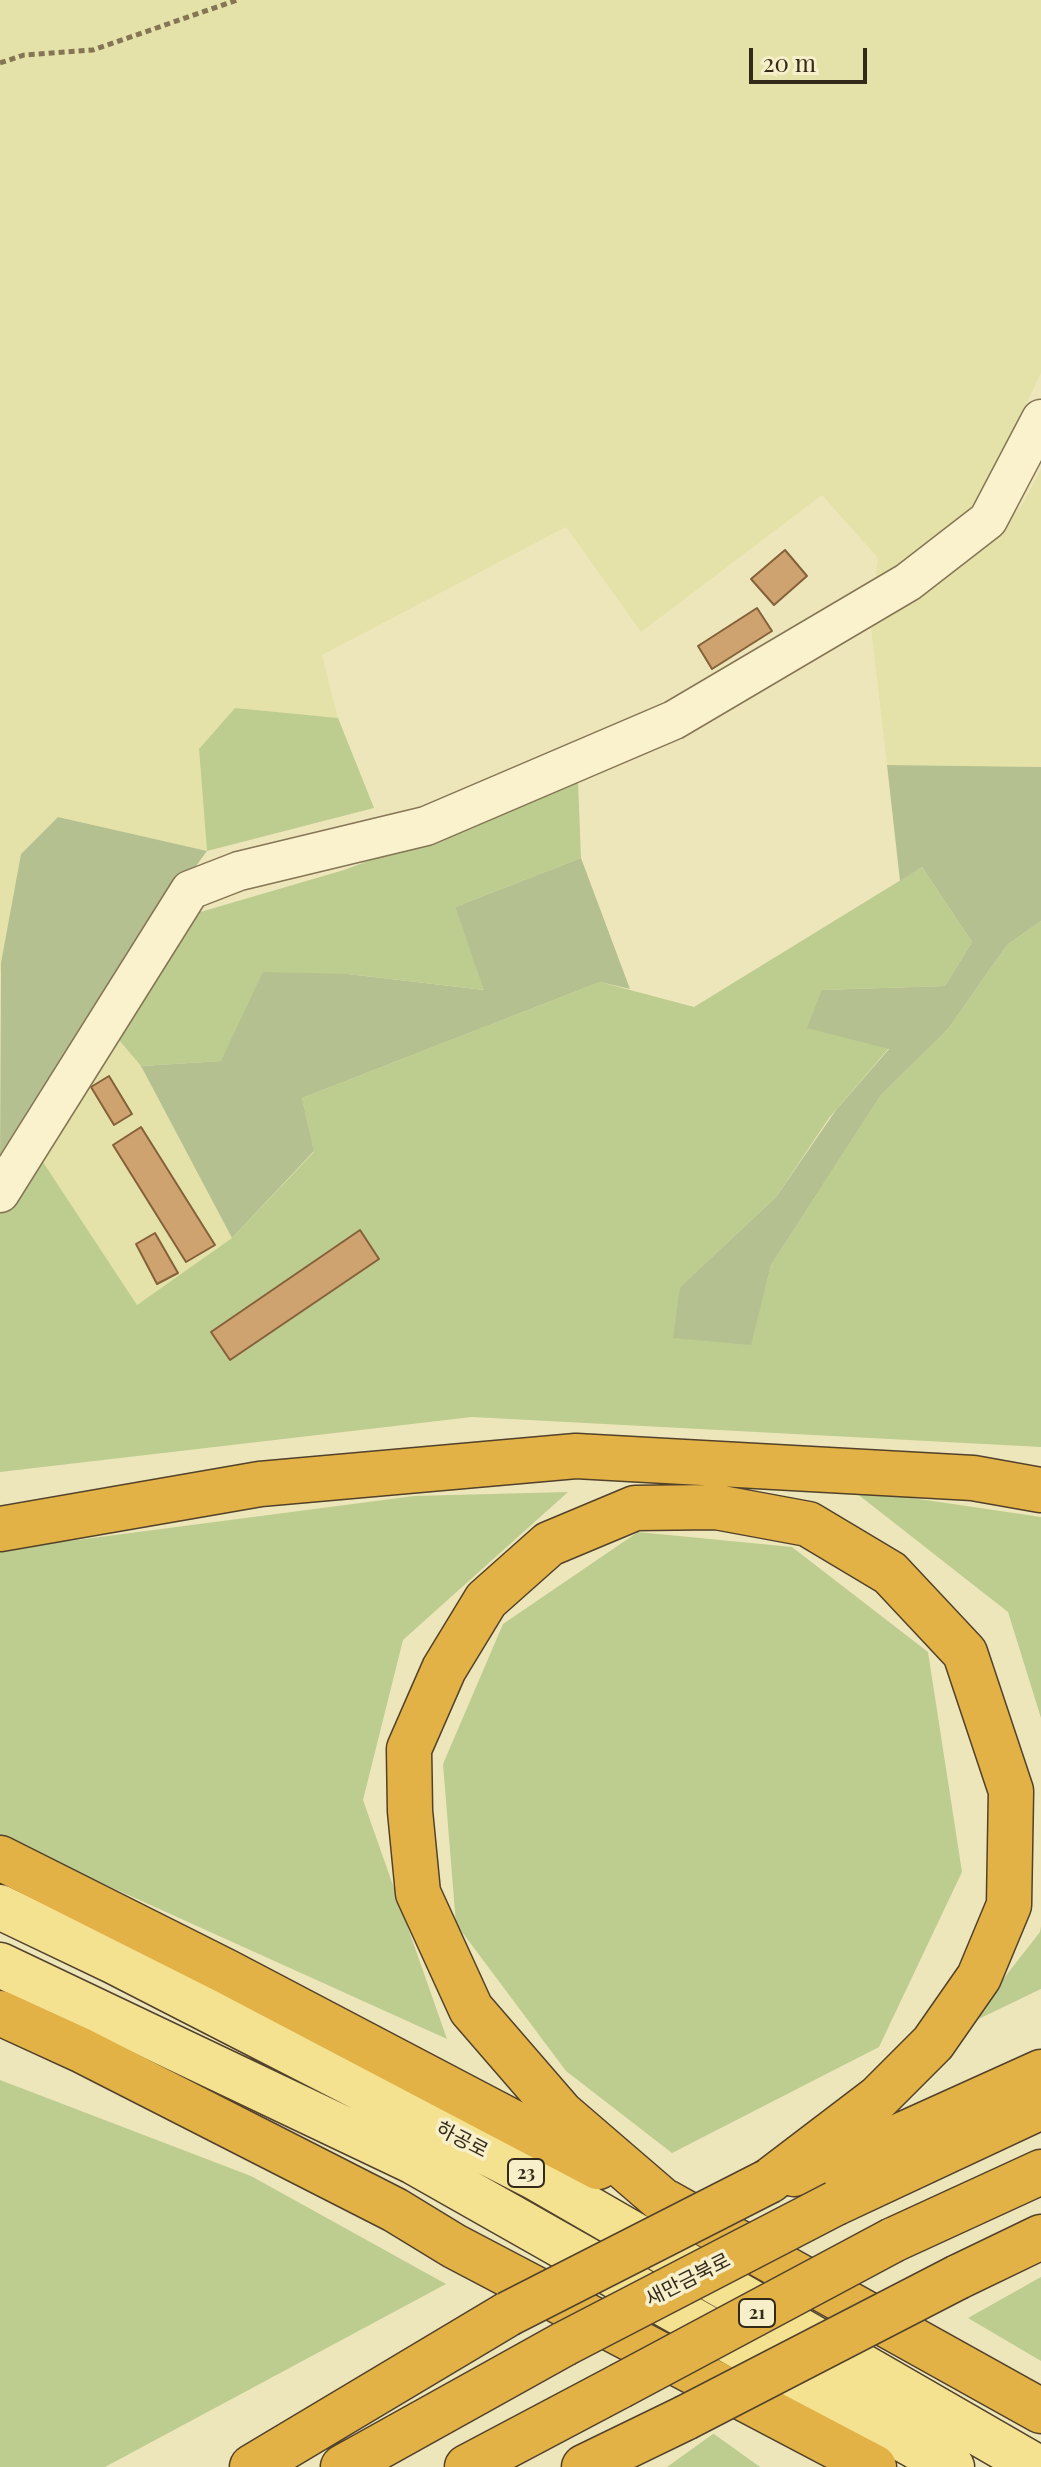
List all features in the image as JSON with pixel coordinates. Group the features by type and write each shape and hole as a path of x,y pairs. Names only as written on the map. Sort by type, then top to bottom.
{"highway":[{"path":"0,1529 260,1484 576,1456 973,1478 1041,1490"},
{"path":"252,2467 508,2314 769,2181 878,2098 933,2043 979,1977 1009,1905 1011,1791 965,1653 890,1573 808,1524 716,1507 635,1508 549,1544 486,1600 444,1669 409,1749 410,1811 418,1893 471,2009 561,2113 662,2200"},
{"path":"0,1858 227,1972 662,2200 1041,2411"},
{"path":"0,2013 143,2081 395,2210 454,2246 874,2467"},
{"path":"0,2041 143,2081"},
{"path":"769,2181 855,2156 1041,2072"},
{"name":"새만금북로","path":"343,2467 564,2344 836,2203 1041,2107"},
{"name":"21","path":"467,2467 893,2240 1041,2172"},
{"path":"584,2467 1041,2237"},
{"path":"958,2277 1041,2245"},
{"path":"758,2406 813,2467"},
{"path":"619,2467 685,2418"}],"main road":[{"name":"하공로","path":"0,1907 115,1962 536,2178 1037,2467"},
{"name":"하공로","path":"0,1965 414,2162 952,2467"}],"street":[{"path":"0,1193 190,890 239,871 426,826 674,720 908,582 988,520 1041,419"}],"path":[{"path":"0,63 24,55 93,50 237,0"}],"shaded area":[{"path":"0,0 1041,0 1041,373 975,511 875,584 878,558 822,495 641,632 566,527 322,655 338,718 235,708 199,749 207,851 58,817 21,854 0,974"},
{"path":"1041,469 1041,767 887,765 871,627 976,552 1022,505"},
{"path":"119,1040 141,1066 232,1238 137,1305 43,1162 66,1117"}],"green space":[{"path":"235,708 338,718 374,808 207,851 199,749"},
{"path":"887,765 1041,767 1041,921 1007,945 948,1029 881,1095 771,1265 751,1345 673,1338 680,1287 776,1197 836,1110 889,1049 807,1028 822,990 945,986 972,942 922,867 900,881"},
{"path":"578,781 581,858 455,907 485,990 348,974 221,1061 141,1066 119,1040 197,913 344,870"},
{"path":"58,817 207,851 113,979 0,1166 1,963 21,854"},
{"path":"581,858 630,989 600,982 302,1098 314,1151 232,1238 141,1066 221,1061 263,972 348,974 484,990 455,907"},
{"path":"922,867 972,942 945,986 822,990 889,1048 829,1118 776,1197 680,1287 750,1345 771,1265 881,1095 948,1029 1007,945 1041,921 1041,1447 472,1417 0,1472 0,1213 43,1162 137,1305 232,1238 314,1152 302,1098 600,982 694,1007"},
{"path":"851,1489 1041,1517 1041,1718 1008,1612"},
{"path":"568,1492 403,1640 363,1800 447,2039 0,1837 0,1550 414,1496"},
{"path":"638,1532 792,1547 928,1652 962,1872 879,2047 672,2153 566,2071 456,1924 443,1764 503,1624"},
{"path":"1041,1926 1041,1989 968,2024 1040,1932"},
{"path":"0,2080 251,2176 446,2284 105,2467 0,2467"},
{"path":"1041,2277 1041,2361 968,2318"},
{"path":"714,2434 760,2467 667,2467"}],"building":[{"path":"785,550 807,576 774,605 751,579"},
{"path":"757,608 772,631 712,669 698,646"},
{"path":"109,1076 132,1114 114,1125 91,1087"},
{"path":"141,1127 215,1245 186,1262 113,1145"},
{"path":"360,1230 379,1259 230,1360 211,1332"},
{"path":"155,1233 178,1273 157,1284 136,1244"}]}
